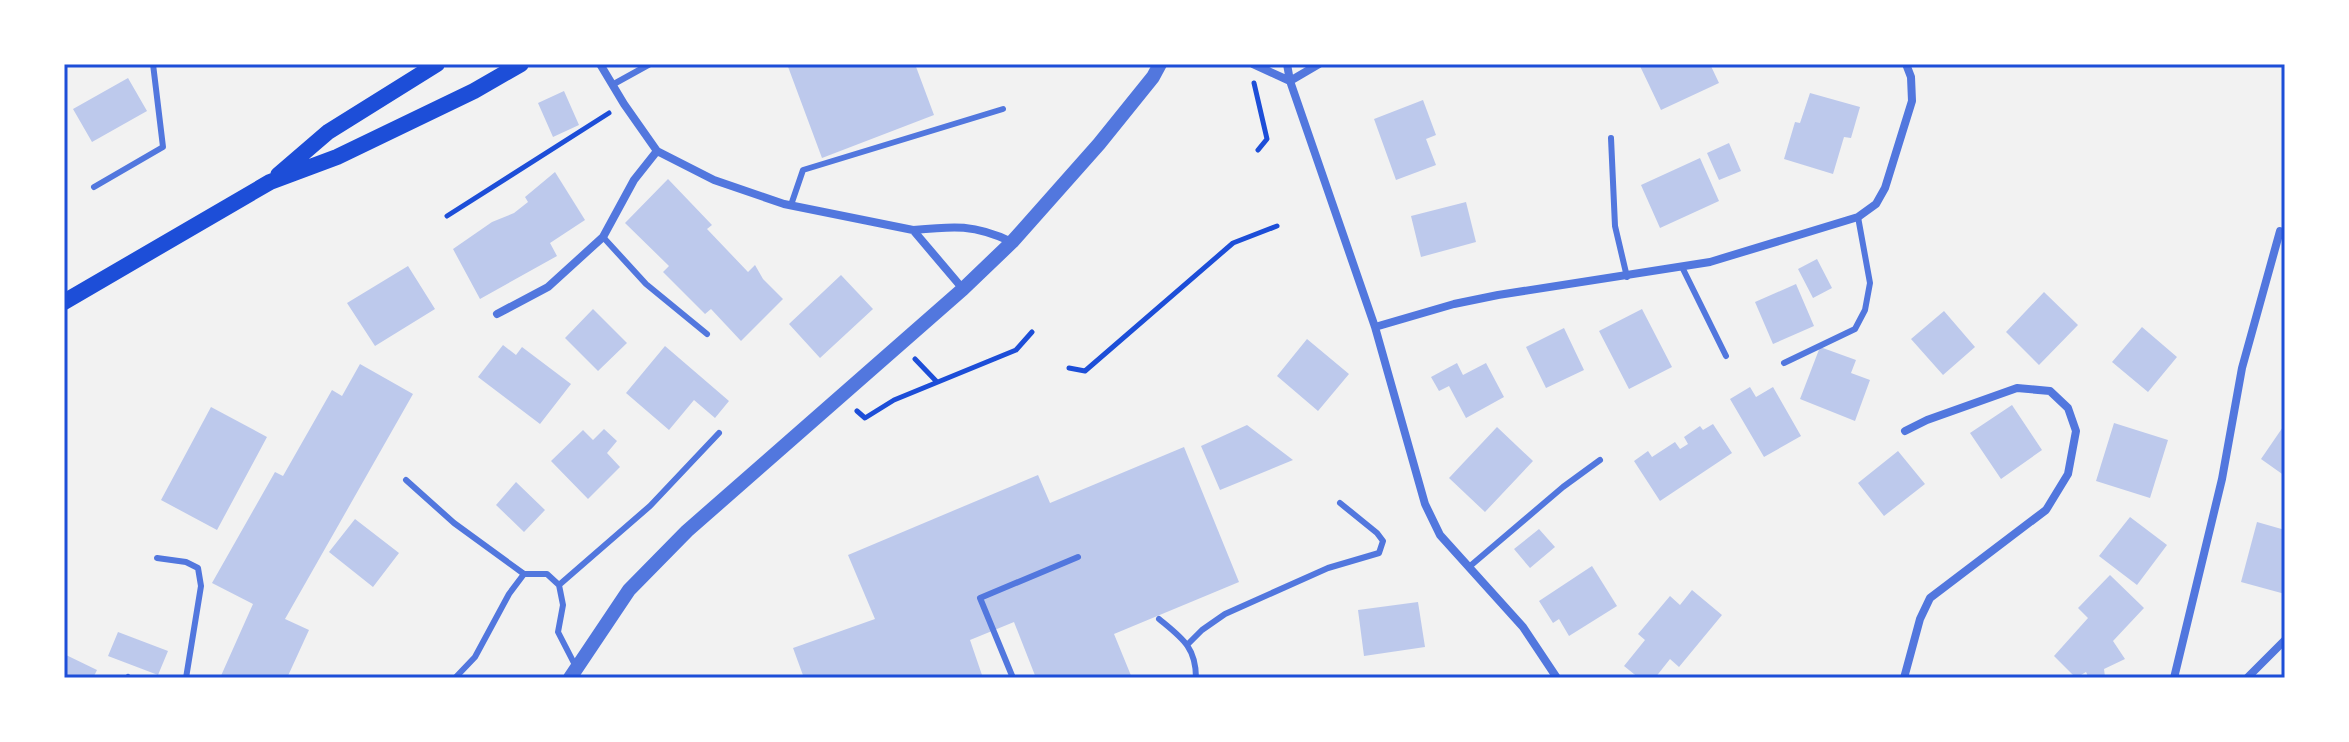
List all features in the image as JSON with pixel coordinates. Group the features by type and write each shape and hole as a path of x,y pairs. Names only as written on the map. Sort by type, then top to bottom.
{"main road":[{"path":"270,182 328,132 437,64"},
{"path":"64,302 270,182 351,150 474,91 521,64"}],"street":[{"path":"600,64 657,151 714,180 791,205 913,230 952,227 984,229 1012,242"},
{"path":"573,673 629,590 687,531 963,289 1012,242 1099,144 1160,64"},
{"path":"1253,64 1290,81"},
{"path":"1287,64 1290,81 1375,327 1425,504 1440,535 1523,627 1557,678"},
{"path":"1290,81 1319,64"},
{"path":"1375,327 1498,295 1710,262 1858,217 1876,204 1885,188 1912,101 1911,77 1906,64"},
{"path":"497,314 548,287 603,237 634,180 657,151"},
{"path":"913,230 963,289"},
{"path":"2174,678 2222,479 2242,368 2280,231"},
{"path":"1904,678 1920,619 1930,598 2046,510 2068,474 2076,431 2068,408 2050,391 2017,388 1905,431"},
{"path":"2247,678 2285,640"}],"lane":[{"path":"94,187 163,147 153,64"},
{"path":"612,85 650,64"},
{"path":"791,205 803,170 1003,109"},
{"path":"1611,138 1615,226 1627,277"},
{"path":"1784,363 1855,329 1865,310 1870,283 1858,217"},
{"path":"603,237 646,284 707,334"},
{"path":"1682,267 1726,356"},
{"path":"559,585 650,506 719,433"},
{"path":"1469,567 1563,487 1600,460"},
{"path":"406,480 454,523 524,574 547,574 559,585 563,605 558,632 573,673"},
{"path":"1188,644 1225,614 1328,568 1379,553 1383,541 1377,533 1340,503"},
{"path":"1013,678 980,598 1078,557"},
{"path":"157,558 186,562 198,568 201,586 186,678"},
{"path":"455,678 475,657 509,594 524,574"},
{"path":"1159,619 1188,644 1196,664 1196,678"}],"path":[{"path":"1254,82 1267,139 1258,150"},
{"path":"447,216 624,104"},
{"path":"1069,368 1085,371 1233,243 1277,226"},
{"path":"857,411 865,418 894,400 1016,350 1032,332"},
{"path":"914,358 937,382"}],"building":[{"path":"787,64 915,64 934,115 822,158"},
{"path":"1639,64 1710,64 1719,83 1661,110"},
{"path":"128,78 147,111 92,142 73,109"},
{"path":"564,91 579,125 553,137 538,103"},
{"path":"1810,93 1860,107 1851,138 1844,137 1833,174 1784,159 1795,122 1800,123"},
{"path":"1423,100 1436,135 1426,139 1436,165 1396,180 1374,119"},
{"path":"1729,143 1741,171 1719,180 1707,153"},
{"path":"1700,158 1719,201 1660,228 1641,185"},
{"path":"555,172 585,220 550,243 557,256 480,299 453,249 492,222 514,213 528,202 525,197"},
{"path":"668,179 712,225 707,229 748,272 755,265 763,279 783,299 741,341 711,309 705,314 663,272 669,266 625,223"},
{"path":"1466,202 1476,242 1421,257 1411,216"},
{"path":"1817,259 1832,288 1813,298 1798,269"},
{"path":"408,266 435,309 375,346 347,303"},
{"path":"841,275 873,309 820,358 789,324"},
{"path":"1796,284 1814,326 1773,344 1755,302"},
{"path":"2044,292 2078,325 2039,365 2006,332"},
{"path":"593,309 627,343 598,371 565,338"},
{"path":"1642,309 1672,367 1629,389 1599,331"},
{"path":"1944,311 1975,347 1943,375 1911,339"},
{"path":"2142,327 2177,357 2148,392 2112,362"},
{"path":"1564,328 1584,370 1546,388 1526,347"},
{"path":"1307,339 1349,374 1318,411 1277,376"},
{"path":"503,345 516,355 522,347 571,384 540,424 478,377"},
{"path":"665,346 729,401 715,418 694,400 669,430 626,393"},
{"path":"1820,347 1856,360 1851,373 1870,380 1855,421 1800,399"},
{"path":"1457,363 1463,375 1486,363 1504,397 1466,418 1449,386 1439,391 1431,377"},
{"path":"360,364 413,394 285,619 309,630 287,678 220,678 253,604 212,583 275,472 283,476 332,390 342,396"},
{"path":"1750,387 1756,397 1773,387 1801,436 1764,457 1730,399"},
{"path":"2012,405 2042,450 2001,479 1970,433"},
{"path":"211,407 267,437 217,530 161,500"},
{"path":"2114,423 2168,440 2150,498 2096,481"},
{"path":"1713,424 1732,453 1660,501 1634,461 1648,451 1652,457 1675,442 1680,449 1688,444 1684,437 1700,426 1703,430"},
{"path":"2285,424 2285,476 2261,459"},
{"path":"1247,425 1293,460 1220,490 1201,446"},
{"path":"1497,427 1533,461 1485,512 1449,478"},
{"path":"604,429 617,441 607,453 620,467 588,499 551,461 583,430 593,440"},
{"path":"1184,447 1239,582 1114,634 1132,678 1036,678 1014,622 970,640 983,678 804,678 793,648 875,619 848,555 1038,475 1050,503"},
{"path":"1898,451 1925,484 1884,516 1858,483"},
{"path":"516,482 545,510 524,532 496,505"},
{"path":"2130,517 2167,545 2137,585 2099,556"},
{"path":"355,519 399,553 373,587 329,552"},
{"path":"2257,522 2285,530 2285,594 2241,582"},
{"path":"1539,529 1555,547 1530,568 1514,549"},
{"path":"1592,566 1617,606 1569,636 1559,619 1553,623 1539,601"},
{"path":"2110,575 2144,608 2113,641 2125,659 2104,669 2105,677 2089,678 2086,672 2076,678 2054,656 2088,618 2078,608"},
{"path":"1692,590 1722,615 1679,667 1670,659 1655,678 1639,678 1624,666 1645,640 1638,634 1670,596 1680,605"},
{"path":"1418,602 1425,647 1364,656 1358,610"},
{"path":"118,632 168,651 158,675 108,656"},
{"path":"64,654 97,670 93,678 64,678"}]}
